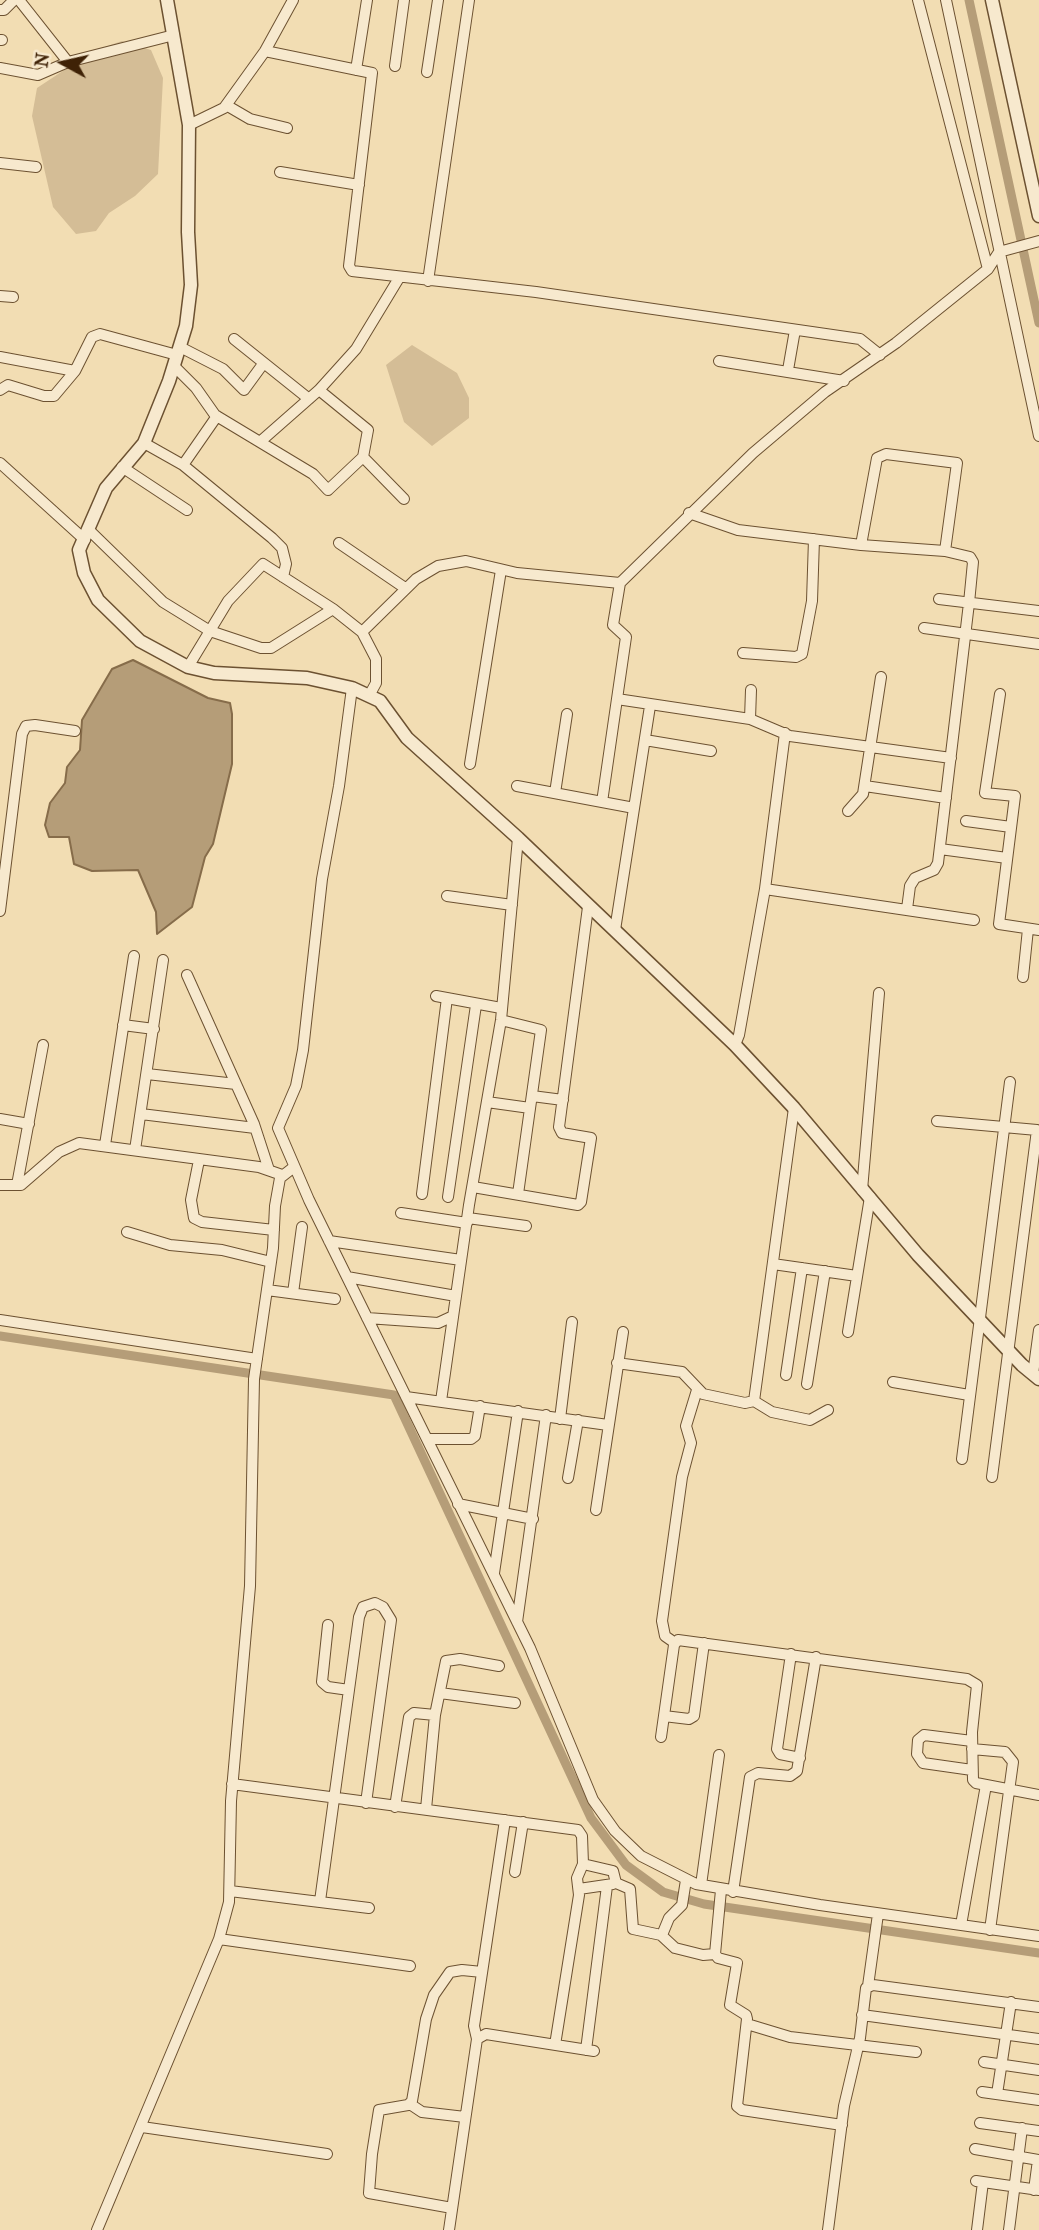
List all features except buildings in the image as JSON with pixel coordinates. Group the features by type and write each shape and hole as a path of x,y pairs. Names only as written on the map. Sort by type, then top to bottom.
{"street":[{"path":"0,10 4,10 14,0"},
{"path":"19,0 68,62"},
{"path":"166,0 189,125 191,285 186,326 144,443 106,488 88,535 79,550 85,573 98,600 140,640 188,667 214,673 307,678 352,688 370,694 380,701 407,738 519,838 735,1045 794,1108 918,1255 1009,1352 1036,1376"},
{"path":"189,125 226,105 265,51 293,0"},
{"path":"356,70 367,0"},
{"path":"395,66 404,0"},
{"path":"427,72 438,0"},
{"path":"428,281 469,0"},
{"path":"918,0 988,269"},
{"path":"946,0 1005,250 1039,436"},
{"path":"992,0 1039,216"},
{"path":"0,68 38,75 68,62 174,35"},
{"path":"265,51 372,73 349,266 357,273 536,292 860,339 880,355"},
{"path":"226,105 250,119 287,128"},
{"path":"0,163 37,167"},
{"path":"280,172 359,185"},
{"path":"603,802 626,637 613,625 620,583 753,453 825,392 880,355 988,269 1005,250 1039,241"},
{"path":"261,441 319,390 356,349 399,278"},
{"path":"0,296 13,297"},
{"path":"788,370 795,330"},
{"path":"0,390 8,385 54,396 75,371 92,337 100,334 223,369 244,390 263,364"},
{"path":"234,339 309,399"},
{"path":"177,356 217,416 313,474 328,490 363,457 369,430 319,390"},
{"path":"0,357 75,371"},
{"path":"719,361 844,381"},
{"path":"183,465 217,416"},
{"path":"144,443 183,465 282,548 286,564 283,577"},
{"path":"861,545 872,502 872,470 877,458 886,454 957,463 945,551"},
{"path":"363,457 404,499"},
{"path":"0,463 88,535 155,595 210,631 261,648 271,648 333,609"},
{"path":"122,467 187,510"},
{"path":"689,513 738,530 861,545 945,551 970,556 973,562 969,603 940,849 934,870 915,878 910,886 907,909"},
{"path":"743,653 796,657 802,654 812,601 814,539"},
{"path":"339,543 405,588"},
{"path":"362,632 405,588 438,566 466,561 501,570 620,583"},
{"path":"188,667 228,601 263,564 333,609 362,632 376,659 376,682 370,694"},
{"path":"470,764 501,570"},
{"path":"939,599 1039,611"},
{"path":"924,628 1039,644"},
{"path":"848,811 863,794 865,786 881,677"},
{"path":"352,688 339,786 322,879 303,1050 296,1086 278,1128 287,1171 329,1241 494,1573 597,1806 615,1831 641,1856 685,1890"},
{"path":"750,719 751,690"},
{"path":"1000,694 985,793 1015,796 999,923 1034,930 1023,977"},
{"path":"617,699 750,719 785,733 869,748 951,758"},
{"path":"615,930 650,706"},
{"path":"555,793 567,714"},
{"path":"0,911 22,734 26,726 35,724 75,731"},
{"path":"735,1045 765,889 785,733"},
{"path":"645,740 711,751"},
{"path":"517,786 634,808"},
{"path":"865,786 946,798"},
{"path":"967,821 1011,827"},
{"path":"441,1401 467,1220 501,1020 519,838"},
{"path":"940,849 1007,858"},
{"path":"765,889 974,920"},
{"path":"447,896 512,905"},
{"path":"473,1187 578,1205 581,1202 591,1140 588,1136 559,1132 589,906"},
{"path":"105,1145 134,956"},
{"path":"135,1150 163,960"},
{"path":"187,975 255,1128 269,1170"},
{"path":"848,1332 866,1194 879,993"},
{"path":"436,996 501,1008"},
{"path":"422,1194 447,998"},
{"path":"448,1197 476,1005"},
{"path":"501,1020 541,1030 518,1194"},
{"path":"123,1025 154,1029"},
{"path":"17,1185 43,1045"},
{"path":"147,1074 236,1084"},
{"path":"961,1460 1010,1082"},
{"path":"532,1096 563,1100"},
{"path":"487,1102 530,1108"},
{"path":"754,1401 794,1108"},
{"path":"141,1114 255,1128"},
{"path":"0,1119 29,1124"},
{"path":"937,1121 1038,1130 992,1477"},
{"path":"0,1185 17,1185 28,1181 59,1152 79,1143 287,1171"},
{"path":"199,1160 191,1200 194,1217 202,1222 274,1230"},
{"path":"97,2230 219,1939 230,1891 232,1784 250,1586 254,1378 271,1262 275,1206 287,1171"},
{"path":"401,1213 526,1226"},
{"path":"293,1293 302,1227"},
{"path":"127,1232 170,1245 222,1250 271,1262"},
{"path":"329,1241 461,1260"},
{"path":"774,1264 857,1276"},
{"path":"786,1376 802,1268"},
{"path":"807,1384 824,1271"},
{"path":"347,1277 456,1296"},
{"path":"267,1290 335,1298"},
{"path":"367,1318 438,1323 453,1316"},
{"path":"0,1320 256,1361"},
{"path":"560,1419 572,1322"},
{"path":"1036,1376 1039,1330"},
{"path":"596,1510 623,1332"},
{"path":"617,1363 682,1373 697,1390 745,1403 754,1401 772,1412 810,1420 828,1410"},
{"path":"893,1382 969,1395"},
{"path":"675,1643 665,1636 662,1620 682,1477 691,1443 686,1426 697,1390"},
{"path":"406,1396 608,1425"},
{"path":"427,1439 471,1439 475,1436 480,1406"},
{"path":"494,1573 518,1411"},
{"path":"517,1622 546,1415"},
{"path":"568,1478 578,1420"},
{"path":"458,1504 533,1519"},
{"path":"320,1901 361,1610 366,1604 379,1604 391,1620 366,1803"},
{"path":"328,1625 322,1682 328,1687 349,1690"},
{"path":"675,1643 682,1640 975,1681 977,1688 972,1745 974,1782 1039,1795"},
{"path":"662,1737 675,1643"},
{"path":"664,1716 689,1719 694,1716 704,1643"},
{"path":"791,1654 777,1749 780,1754 800,1758"},
{"path":"733,1892 750,1777 758,1773 794,1775 800,1758 816,1657"},
{"path":"426,1809 435,1715 444,1664 450,1660 499,1666"},
{"path":"440,1693 515,1703"},
{"path":"395,1807 409,1717 414,1713 435,1715"},
{"path":"972,1770 923,1763 917,1754 918,1740 925,1735 1010,1754 1013,1762 1010,1790 990,1930"},
{"path":"701,1885 719,1755"},
{"path":"232,1784 580,1831 583,1864 577,1878 579,1889 555,2045"},
{"path":"961,1926 986,1785"},
{"path":"449,2230 477,2039 474,2026 505,1820"},
{"path":"514,1871 523,1822"},
{"path":"477,2039 486,2034 590,2050 613,1871 583,1864"},
{"path":"579,1889 612,1884 631,1891 633,1929 662,1935 675,1948 704,1955 715,1954"},
{"path":"685,1890 701,1885"},
{"path":"701,1885 720,1901"},
{"path":"662,1935 669,1918 680,1909 685,1890"},
{"path":"230,1891 369,1908"},
{"path":"842,2125 739,2108 737,2102 747,2024 746,2015 730,2005 737,1963 718,1958 715,1954 720,1901 733,1892 1039,1936"},
{"path":"828,2230 842,2125 858,2045 878,1914"},
{"path":"219,1939 410,1966"},
{"path":"410,2104 426,2019 434,1995 450,1972 482,1972"},
{"path":"868,1986 1039,2007"},
{"path":"997,2094 1011,2002"},
{"path":"862,2015 1039,2039"},
{"path":"747,2024 790,2037 916,2052"},
{"path":"984,2063 1039,2070"},
{"path":"982,2092 1039,2100"},
{"path":"452,2208 373,2195 368,2191 379,2110 410,2104 422,2112 464,2117"},
{"path":"981,2123 1039,2131"},
{"path":"142,2127 327,2154"},
{"path":"1009,2230 1022,2128"},
{"path":"975,2150 1038,2160 1036,2190 979,2182 977,2230"}],"shaded area":[{"path":"122,41 151,50 163,78 158,174 135,196 109,213 96,231 76,234 53,207 32,116 37,88 93,51"},
{"path":"412,345 457,373 469,398 469,418 432,446 404,422 386,365"},
{"path":"133,660 208,698 230,703 232,714 232,764 213,844 205,857 192,907 157,934 156,912 138,870 92,871 74,864 69,837 49,837 45,825 50,803 65,783 67,767 80,750 82,720 112,669"}],"waterway":[{"path":"969,0 1039,323"},
{"path":"0,1336 394,1395 591,1818 626,1865 663,1892 704,1904 1039,1953"}]}
